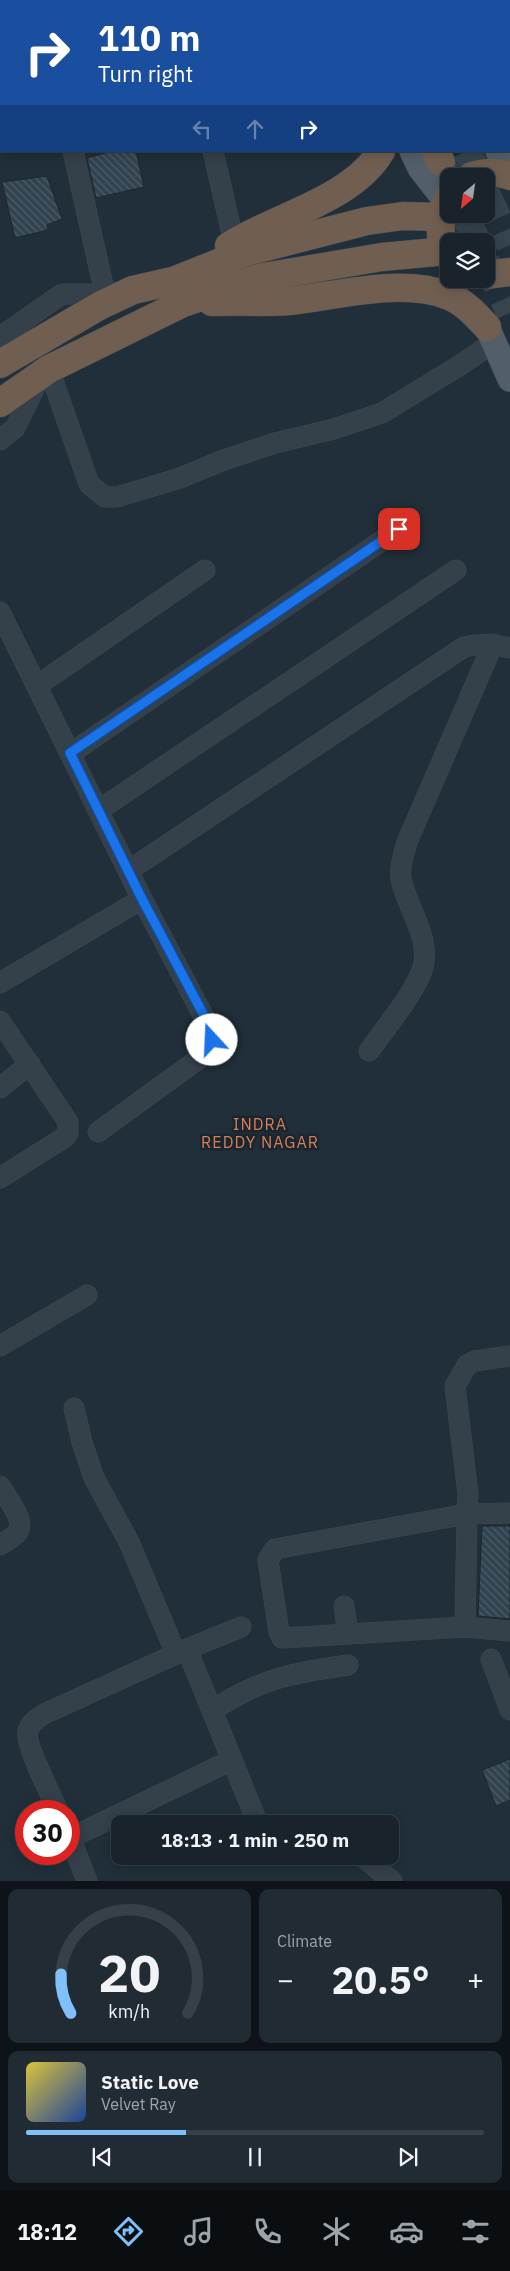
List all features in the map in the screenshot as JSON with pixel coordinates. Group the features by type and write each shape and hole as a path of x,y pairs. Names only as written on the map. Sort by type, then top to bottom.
{"highway":[{"path":"178,292 234,242 306,208 357,180 373,165 380,152"},
{"path":"495,173 510,176"},
{"path":"2,402 46,371 246,252 367,221 403,216 440,205"},
{"path":"178,292 382,257 440,253"},
{"path":"495,274 510,272"},
{"path":"0,364 133,290 286,301 392,288 424,289 449,296 470,309 490,334"}],"main road":[{"path":"412,152 420,168 440,197"},
{"path":"498,152 510,176"},
{"path":"490,334 510,379"}],"street":[{"path":"73,152 105,294"},
{"path":"213,152 234,242"},
{"path":"0,337 62,294 105,294 133,290"},
{"path":"46,371 89,484 105,497 117,497 180,478 220,461 275,443 334,429 382,413 462,364 490,334"},
{"path":"0,440 15,428 46,371"},
{"path":"70,753 399,529"},
{"path":"38,685 205,570"},
{"path":"99,810 456,570"},
{"path":"0,612 38,685 142,899 208,1023 212,1040 204,1055 98,1132"},
{"path":"128,871 464,647 476,644 502,646 407,842 402,862 401,878 425,946 424,966 417,981 369,1051"},
{"path":"0,983 142,899"},
{"path":"0,1020 68,1122 68,1133 0,1178"},
{"path":"0,1088 30,1064"},
{"path":"0,1346 87,1295"},
{"path":"465,1627 468,1494 455,1386 467,1366 475,1361 510,1356"},
{"path":"74,1408 82,1442 94,1478 129,1542 181,1651 213,1710 254,1815"},
{"path":"0,1486 18,1518 20,1529 0,1545"},
{"path":"510,1513 467,1514 275,1549 268,1560 279,1632 282,1638 465,1627 510,1631"},
{"path":"344,1606 348,1634"},
{"path":"53,1800 27,1738 32,1723 44,1714 181,1651 241,1627"},
{"path":"491,1659 510,1710"},
{"path":"213,1710 236,1694 274,1678 348,1665"},
{"path":"80,1831 232,1760"},
{"path":"80,1864 87,1881"},
{"path":"373,1865 392,1881"}],"building":[{"path":"108,152 136,152 144,187 96,198 87,158"},
{"path":"47,176 62,219 47,225 48,230 15,238 2,182"},
{"path":"482,1526 510,1526 510,1619 478,1616"},
{"path":"510,1759 510,1800 496,1806 482,1770"}],"tunnel":[{"path":"467,152 475,168"},
{"path":"441,162 444,168"},
{"path":"495,212 510,245"},
{"path":"468,223 473,233"},
{"path":"495,280 510,313"}],"district":[{"name":"INDRA REDDY NAGAR","path":"260,1133"}],"route":[{"path":"212,1040 208,1023 142,899 70,753 399,529"}]}
